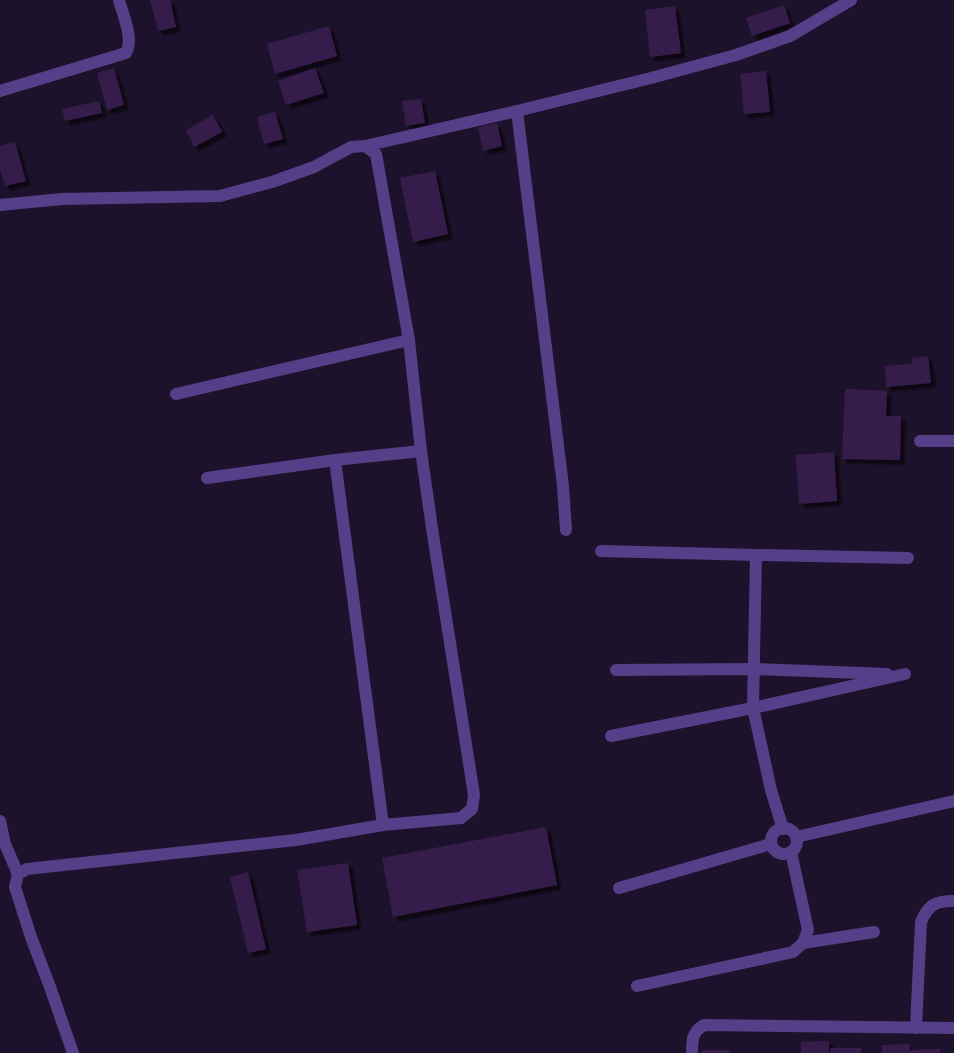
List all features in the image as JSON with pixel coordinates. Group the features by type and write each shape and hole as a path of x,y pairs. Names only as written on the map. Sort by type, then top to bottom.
{"street":[{"path":"0,91 126,53 129,47 129,38 118,0"},
{"path":"0,205 62,199 220,196 272,182 314,167 350,147 365,146 518,111 651,78 736,54 790,36 851,0"},
{"path":"518,111 563,486 566,530"},
{"path":"18,874 27,870 296,840 383,825 462,818 472,809 474,795 421,451 409,340 376,154 365,146"},
{"path":"176,394 288,370 409,340"},
{"path":"920,441 954,441"},
{"path":"208,478 335,460 421,451"},
{"path":"335,460 383,825"},
{"path":"601,551 908,558"},
{"path":"756,555 753,708 771,790 782,828"},
{"path":"611,736 753,708 905,674 754,669 616,670"},
{"path":"796,837 954,801"},
{"path":"0,821 5,844 18,874 15,887 73,1053"},
{"path":"782,828 791,831 796,837 796,846 787,854 779,854 772,848 771,844 771,839 775,832 782,828"},
{"path":"620,888 771,844"},
{"path":"637,986 793,952 803,943 808,930 791,852"},
{"path":"916,1028 921,922 925,910 935,904 954,901"},
{"path":"803,943 874,932"},
{"path":"692,1053 692,1039 697,1030 704,1026 954,1028"}],"building":[{"path":"150,0 170,0 176,27 158,31"},
{"path":"784,5 790,23 752,36 746,18"},
{"path":"675,6 681,53 650,57 645,10"},
{"path":"329,26 337,56 275,74 267,44"},
{"path":"114,68 124,105 107,110 97,73"},
{"path":"315,68 324,93 286,105 278,81"},
{"path":"766,71 770,112 744,114 740,74"},
{"path":"421,99 425,123 406,126 402,101"},
{"path":"99,101 102,113 65,121 62,109"},
{"path":"275,112 283,139 264,144 257,117"},
{"path":"213,115 222,132 194,147 186,130"},
{"path":"497,123 502,146 483,151 478,127"},
{"path":"15,142 26,181 5,186 0,169 0,146"},
{"path":"435,171 448,234 413,242 400,178"},
{"path":"928,356 931,383 886,387 885,366 912,364 912,358"},
{"path":"845,389 887,391 886,416 901,416 900,460 842,459"},
{"path":"834,452 837,501 799,504 796,455"},
{"path":"546,827 557,885 393,917 382,858"},
{"path":"348,863 357,925 307,932 297,870"},
{"path":"248,872 266,949 248,953 230,877"},
{"path":"829,1041 829,1053 801,1053 801,1042"},
{"path":"909,1044 910,1053 882,1053 882,1045"},
{"path":"830,1048 861,1048 861,1053 830,1053"},
{"path":"940,1049 940,1053 910,1053 910,1050"},
{"path":"702,1050 729,1050 729,1053 702,1053"}]}
